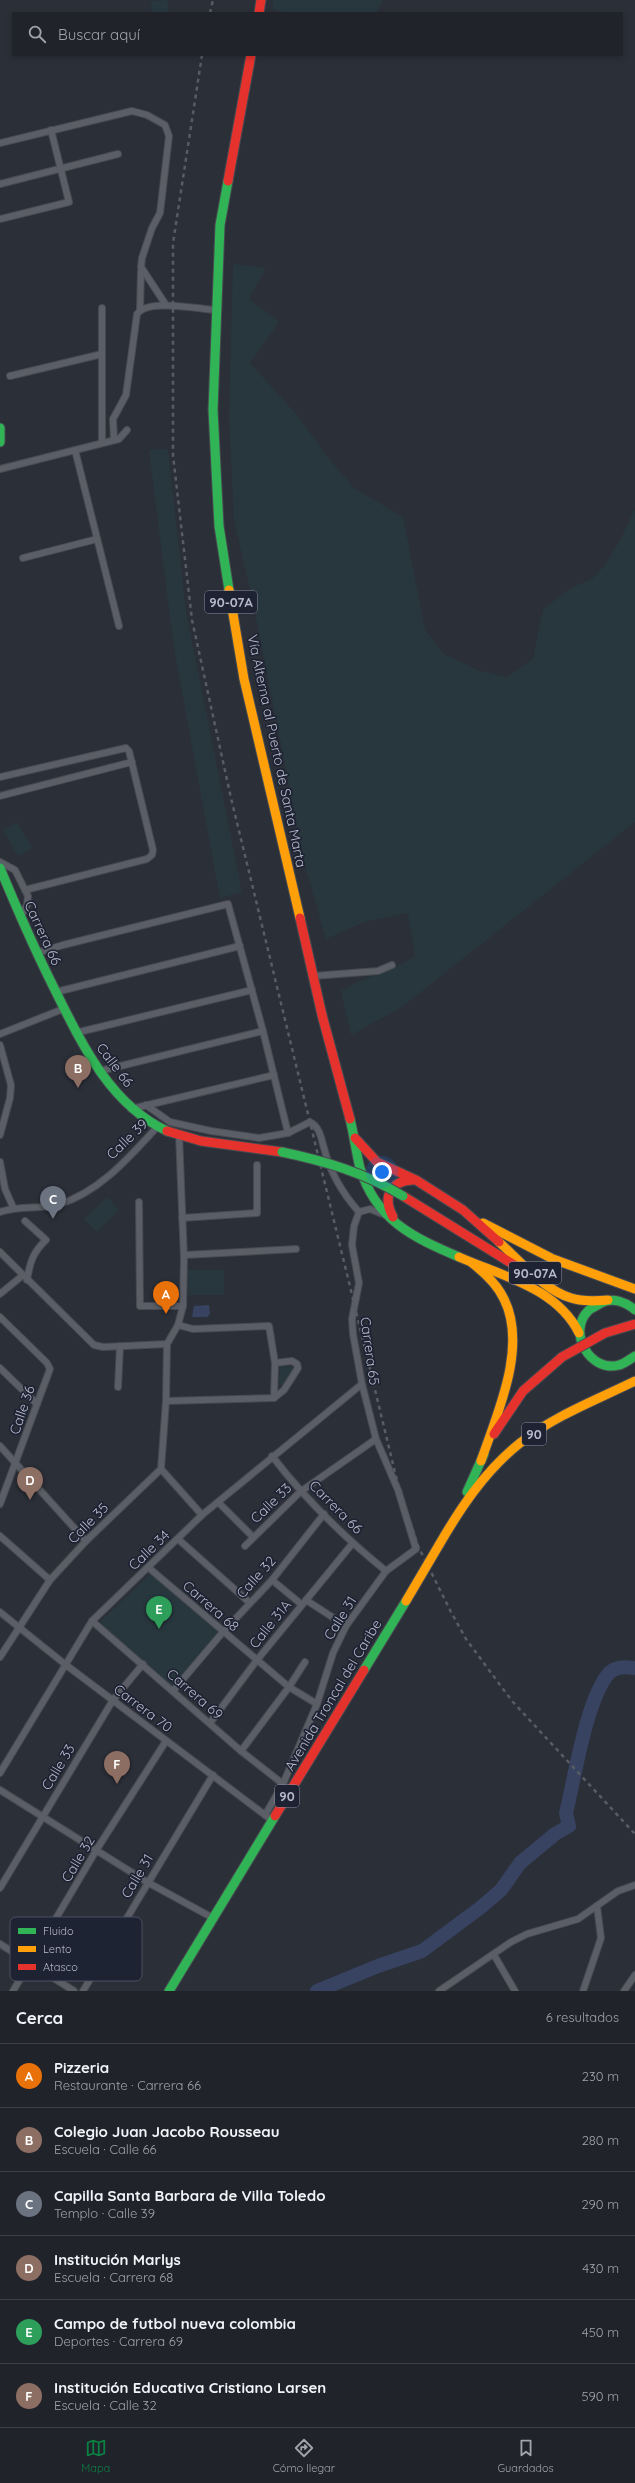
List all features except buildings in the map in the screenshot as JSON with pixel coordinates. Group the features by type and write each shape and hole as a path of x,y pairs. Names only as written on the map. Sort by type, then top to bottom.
{"main road":[{"path":"259,12 261,0"},
{"name":"Vía Alterna al Puerto de Santa Marta","path":"251,56 220,225 213,410 219,526 244,679 313,976 355,1138 360,1167 370,1194 385,1215 420,1240 472,1263 570,1298 585,1302 608,1300 635,1303"},
{"path":"0,428 0,442"},
{"name":"Carrera 66","path":"0,868 36,954 56,992 63,1009"},
{"name":"Calle 66","path":"63,1009 75,1033 100,1071 131,1109 158,1126"},
{"name":"Calle 39","path":"158,1126 179,1134 317,1158 352,1169 371,1177 502,1257 543,1288"},
{"name":"Vía Alterna al Puerto de Santa Marta","path":"355,1138 377,1162 416,1180 474,1219 561,1306 572,1319 579,1333 585,1352 600,1364 621,1365 635,1356"},
{"path":"404,1229 390,1212 386,1197 389,1189 395,1183 406,1180 416,1180"},
{"path":"474,1219 553,1259 635,1289"},
{"path":"472,1263 490,1278 502,1295 510,1315 514,1341 510,1367 481,1461"},
{"path":"579,1333 584,1315 591,1308 608,1300"},
{"path":"621,1301 635,1310"},
{"name":"Avenida Troncal del Caribe","path":"457,1515 481,1461 513,1403 543,1370 562,1357 605,1333 635,1324"},
{"name":"Avenida Troncal del Caribe","path":"172,1990 269,1818 406,1601 457,1515 488,1472 523,1441 635,1381"}],"street":[{"path":"0,143 132,111 147,115 166,125 169,136 160,213 150,236 141,267 140,310"},
{"path":"0,219 69,202 52,130"},
{"path":"0,184 118,154"},
{"path":"141,267 166,305"},
{"path":"114,440 113,419 126,395 137,314 140,310 144,306 166,305 216,310"},
{"path":"102,308 102,443"},
{"path":"10,376 102,354"},
{"path":"0,469 118,439 127,430"},
{"path":"75,450 119,626"},
{"path":"24,558 97,539"},
{"path":"0,777 122,747 129,751 153,850 152,855 147,859 25,890"},
{"path":"0,796 132,762"},
{"path":"0,862 15,870 25,890 28,901 20,918"},
{"path":"36,954 63,945 228,904 263,1031 288,1133"},
{"path":"56,992 240,946"},
{"path":"313,976 378,971 392,966"},
{"path":"75,1033 252,990"},
{"path":"0,1034 63,1009"},
{"path":"100,1071 263,1031"},
{"path":"0,1045 11,1085 10,1098 0,1135"},
{"path":"131,1109 274,1075"},
{"path":"146,1105 170,1122 211,1131 259,1138 288,1133 310,1122 314,1124 320,1133 327,1159 341,1188 359,1212 370,1209 385,1215"},
{"name":"Calle 39","path":"0,1212 13,1207 59,1204 74,1199 101,1182 119,1167 158,1126"},
{"path":"179,1134 184,1255 183,1306 178,1324 167,1344 166,1401 161,1469 202,1515"},
{"path":"0,1162 5,1189 13,1207"},
{"path":"182,1218 257,1213 257,1165"},
{"path":"139,1202 140,1306 183,1306"},
{"name":"Carrera 65","path":"359,1212 354,1226 352,1245 359,1283 352,1318 362,1384 376,1439 398,1490 416,1549"},
{"path":"0,1294 25,1278 30,1260 35,1251 46,1240 25,1221"},
{"path":"184,1255 296,1249"},
{"path":"0,1252 89,1342 98,1346 167,1344"},
{"name":"Calle 36","path":"0,1317 47,1363 50,1369 17,1462 0,1504"},
{"path":"178,1324 193,1329 265,1325 271,1329 275,1363 274,1398"},
{"path":"118,1387 120,1346"},
{"path":"166,1401 274,1398 284,1390 298,1368 292,1361 275,1363"},
{"path":"0,1368 37,1404"},
{"name":"Calle 34","path":"0,1773 92,1621 149,1568 202,1515 272,1456 362,1384"},
{"name":"Calle 33","path":"244,1546 300,1492 376,1439"},
{"path":"0,1446 17,1462 86,1541"},
{"name":"Carrera 66","path":"272,1456 300,1492 324,1514 352,1544 386,1571"},
{"name":"Calle 35","path":"0,1657 50,1580 86,1541 161,1469"},
{"path":"218,1502 253,1537"},
{"name":"Calle 32","path":"173,1691 223,1632 272,1580 324,1514"},
{"path":"0,1536 50,1580"},
{"path":"178,1538 250,1603"},
{"name":"Calle 31A","path":"210,1723 257,1660 352,1544"},
{"name":"Calle 31","path":"269,1818 317,1704 333,1653 346,1626 386,1571 416,1549"},
{"name":"Carrera 68","path":"149,1568 289,1687 317,1704"},
{"path":"272,1580 304,1602 346,1626"},
{"name":"Carrera 70","path":"0,1612 18,1628 66,1665 214,1775 269,1818"},
{"name":"Carrera 69","path":"92,1621 143,1664 240,1751 283,1784"},
{"path":"240,1751 289,1687 305,1662"},
{"name":"Calle 33","path":"0,1888 113,1700 143,1664"},
{"name":"Calle 32","path":"57,1917 97,1849 166,1740"},
{"name":"Calle 31","path":"126,1917 214,1775"},
{"path":"0,1790 97,1849 147,1882 213,1918"},
{"path":"439,1991 511,1942 527,1934 578,1919 618,1892 635,1885"},
{"path":"583,1991 601,1938 597,1906"},
{"path":"0,1944 10,1951"},
{"path":"494,1955 515,1991"},
{"path":"624,1991 635,1975"},
{"name":"Calle 32","path":"13,1991 19,1981"},
{"path":"57,1981 74,1991"},
{"name":"Calle 31","path":"83,1991 89,1981"}],"shaded area":[{"path":"167,0 169,12 152,12 151,1"},
{"path":"273,0 383,0 377,12 284,12 272,9"},
{"path":"233,264 266,268 249,299 279,322 250,363 298,416 325,454 354,488 403,517 425,630 444,654 480,671 507,677 533,659 543,609 571,588 592,579 605,565 619,542 635,509 635,822 402,1007 351,1035 341,991 359,981 397,966 415,956 408,913 364,922 326,939 305,865 253,602 234,520 229,417"},
{"path":"168,449 186,612 242,892 220,898 174,648 149,450"},
{"path":"17,822 32,848 18,856 3,830"},
{"path":"107,1197 119,1210 97,1232 84,1219"},
{"path":"188,1270 224,1270 224,1295 188,1295"},
{"path":"280,1366 295,1367 284,1385 279,1385"},
{"path":"151,1573 219,1633 172,1687 98,1624"}],"water":[{"path":"209,1305 210,1314 207,1317 192,1317 194,1306"}],"waterway":[{"path":"317,1991 378,1966 422,1951 480,1908 501,1890 520,1863 555,1834 569,1826 566,1813 582,1740 594,1701 601,1685 609,1673 615,1669 628,1667 635,1668"}],"railway":[{"path":"210,12 213,0"},
{"path":"202,56 173,243 173,455 192,620 231,798 399,1489 418,1546 466,1639 512,1701 635,1834"}],"traffic: fast":[{"path":"228,181 220,225 213,410 219,526 229,590"},
{"path":"0,428 0,442"},
{"path":"0,868 47,973 86,1050 113,1088 129,1105 147,1119 167,1131"},
{"path":"350,1119 360,1168 367,1186 386,1214 411,1234 459,1257"},
{"path":"282,1152 314,1159 359,1174 403,1196"},
{"path":"635,1310 619,1301 606,1301 588,1311 582,1320 580,1329 581,1339 585,1349 591,1357 599,1363 608,1366 619,1365 635,1356"},
{"path":"467,1492 484,1454"},
{"path":"364,1670 406,1601"},
{"path":"169,1991 275,1816"}],"traffic: slow":[{"path":"229,590 244,679 300,918"},
{"path":"483,1223 553,1259 635,1289"},
{"path":"499,1242 551,1289 571,1298 580,1300 608,1300"},
{"path":"459,1257 527,1285 543,1294 557,1305 569,1318 579,1333"},
{"path":"472,1263 498,1288 511,1318 513,1338 508,1380 502,1402 481,1461"},
{"path":"439,1545 465,1503 475,1490 496,1465 520,1443 533,1433 561,1417 635,1381"},
{"path":"406,1601 439,1545"}],"traffic: jam":[{"path":"259,12 261,0"},
{"path":"228,181 251,56"},
{"path":"300,918 322,1015 350,1119"},
{"path":"167,1131 201,1141 282,1152"},
{"path":"355,1138 377,1162 416,1180 463,1210 499,1242"},
{"path":"393,1217 388,1203 390,1191 399,1183 413,1180"},
{"path":"403,1196 532,1276"},
{"path":"562,1357 605,1333 635,1324"},
{"path":"494,1434 523,1391 562,1357"},
{"path":"275,1816 364,1670"}],"place":[{"name":"Colegio Juan Jacobo Rousseau","path":"78,1088"},
{"name":"Capilla Santa Barbara de Villa Toledo","path":"53,1219"},
{"name":"Pizzeria","path":"166,1314"},
{"name":"Institución Marlys","path":"30,1500"},
{"name":"Campo de futbol nueva colombia","path":"159,1629"},
{"name":"Institución Educativa Cristiano Larsen","path":"117,1784"}]}
